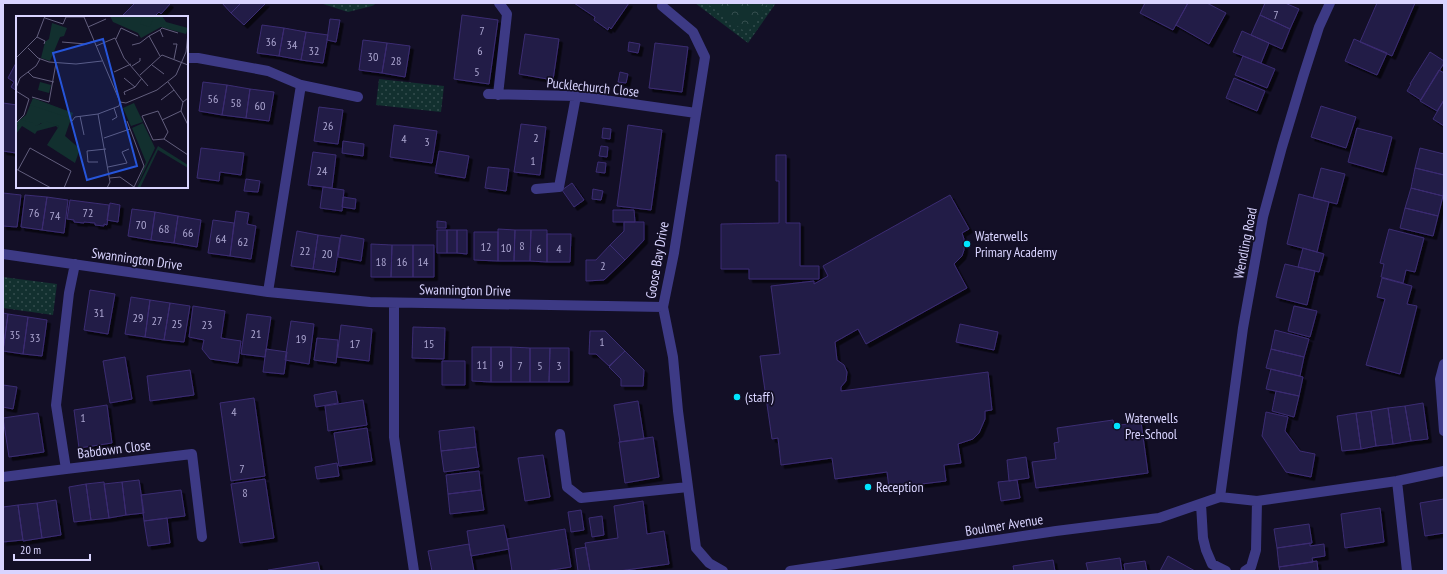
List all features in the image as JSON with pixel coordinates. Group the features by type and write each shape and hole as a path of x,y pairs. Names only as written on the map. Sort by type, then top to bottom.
{"street":[{"name":"Pucklechurch Close","path":"500,3 507,14 493,94 576,96 696,113"},
{"name":"Wendling Road","path":"1220,497 1243,328 1263,217 1303,77 1319,27 1330,3"},
{"name":"Goose Bay Drive","path":"662,6 693,32 705,57 674,254 663,307 673,357 696,548 709,563 723,571"},
{"path":"188,58 198,58 268,71 301,85 358,97"},
{"path":"268,292 301,85"},
{"path":"536,189 559,187 576,96"},
{"name":"Swannington Drive","path":"3,254 268,292 370,302 663,307"},
{"name":"Babdown Close","path":"74,264 69,293 56,406 66,469 192,454 202,537"},
{"path":"394,303 394,437 414,571"},
{"path":"1444,364 1440,379 1444,431"},
{"path":"560,434 567,487 581,498 688,487"},
{"path":"3,477 66,469"},
{"path":"1220,497 1257,502 1396,481 1444,472"},
{"path":"1396,481 1407,571"},
{"name":"Boulmer Avenue","path":"790,571 1056,531 1159,518 1220,497"},
{"path":"1245,571 1251,567 1256,550 1257,502"},
{"path":"1200,504 1203,538 1206,550 1212,564 1226,571"}],"green space":[{"path":"320,3 377,3 372,6 348,12"},
{"path":"695,3 776,3 748,43"},
{"path":"706,3 768,3 747,33"},
{"path":"379,79 444,86 441,112 376,105"},
{"path":"3,277 57,284 53,315 3,308"}],"building":[{"path":"135,3 170,4 161,14 159,12 155,16 122,16"},
{"path":"222,3 241,3 231,13"},
{"path":"241,3 266,3 244,25 231,13"},
{"path":"574,3 629,3 611,29 609,27 608,30 594,20 595,17"},
{"path":"1145,3 1188,3 1173,30 1140,13"},
{"path":"1188,3 1207,3 1226,13 1209,44 1176,25"},
{"path":"1265,3 1285,3 1299,9 1290,29 1260,15"},
{"path":"1377,3 1415,3 1392,56 1360,42"},
{"path":"462,15 498,20 489,84 454,79"},
{"path":"1260,15 1290,29 1282,49 1251,35"},
{"path":"330,19 340,20 336,42 327,40"},
{"path":"262,25 284,28 279,56 257,53"},
{"path":"284,28 306,32 301,60 279,56"},
{"path":"1242,31 1269,43 1261,63 1233,52"},
{"path":"306,32 328,35 323,63 301,60"},
{"path":"525,34 559,39 553,80 519,74"},
{"path":"1354,39 1387,53 1377,75 1345,61"},
{"path":"363,40 387,43 382,73 359,70"},
{"path":"629,42 640,44 638,53 628,51"},
{"path":"387,43 410,46 405,77 382,73"},
{"path":"655,43 688,47 682,92 649,88"},
{"path":"1430,52 1444,61 1444,63 1421,100 1407,91"},
{"path":"1243,56 1275,69 1267,88 1235,75"},
{"path":"16,63 16,90 11,87 14,82 8,78"},
{"path":"1439,70 1444,73 1444,100 1437,111 1420,101"},
{"path":"620,72 628,74 626,83 618,82"},
{"path":"1234,78 1265,91 1257,111 1226,98"},
{"path":"203,82 227,85 222,115 199,111"},
{"path":"227,85 250,89 246,118 222,115"},
{"path":"250,89 274,92 269,121 246,118"},
{"path":"1444,100 1444,126 1433,119"},
{"path":"3,103 16,105 16,153 3,151"},
{"path":"1321,106 1356,117 1346,148 1311,137"},
{"path":"319,107 343,110 338,144 314,141"},
{"path":"521,124 546,127 540,175 514,172"},
{"path":"394,125 437,131 432,163 390,157"},
{"path":"628,125 662,130 651,210 617,206"},
{"path":"603,128 611,129 610,139 602,138"},
{"path":"1357,128 1392,137 1383,172 1348,162"},
{"path":"343,141 364,144 363,156 342,153"},
{"path":"601,146 608,147 607,157 599,156"},
{"path":"201,148 244,153 241,175 220,172 219,181 197,178"},
{"path":"1420,148 1444,154 1444,175 1415,168"},
{"path":"439,151 469,156 465,178 435,173"},
{"path":"313,152 336,155 332,188 308,185"},
{"path":"776,155 786,155 786,223 800,223 800,266 819,266 819,279 749,279 749,269 721,269 721,224 779,223 779,181 776,181"},
{"path":"598,162 606,163 605,173 596,172"},
{"path":"488,167 509,169 506,191 485,188"},
{"path":"1321,168 1345,174 1337,204 1313,198"},
{"path":"1415,168 1444,175 1443,196 1411,188"},
{"path":"246,179 260,181 258,192 244,191"},
{"path":"572,183 584,200 574,207 562,190"},
{"path":"323,187 344,190 342,211 320,208"},
{"path":"1411,188 1443,196 1438,216 1405,208"},
{"path":"593,189 603,191 601,200 592,199"},
{"path":"3,193 21,195 17,227 3,226"},
{"path":"1299,194 1329,202 1317,252 1287,244"},
{"path":"25,195 47,197 42,230 21,227"},
{"path":"950,195 969,229 962,233 964,239 964,250 962,256 954,264 967,288 866,344 858,329 835,342 837,360 844,365 847,372 846,381 841,387 841,391 988,372 992,410 985,411 985,419 979,433 973,439 958,444 961,463 944,465 946,481 889,488 887,472 835,479 832,458 781,465 778,438 772,439 760,356 780,354 771,286 814,281 814,284 828,276 823,266"},
{"path":"47,197 68,200 64,233 42,230"},
{"path":"343,197 356,199 355,209 342,207"},
{"path":"70,200 109,205 107,225 104,224 104,226 95,225 95,223 74,222 74,220 67,219"},
{"path":"110,203 120,205 118,222 107,220"},
{"path":"1405,208 1438,216 1433,236 1400,228"},
{"path":"132,209 155,212 151,240 128,236"},
{"path":"613,210 634,210 635,222 613,222"},
{"path":"236,211 249,213 247,224 256,226 251,259 230,256"},
{"path":"155,212 178,216 174,243 151,240"},
{"path":"178,216 201,220 197,247 174,243"},
{"path":"213,220 234,223 230,256 208,253"},
{"path":"437,221 446,222 446,228 437,228"},
{"path":"624,222 644,222 644,240 625,260 610,245 624,231"},
{"path":"498,229 515,230 514,261 498,261"},
{"path":"1389,229 1424,238 1415,272 1406,270 1403,283 1381,277 1384,264 1380,263"},
{"path":"437,230 447,230 447,253 437,253"},
{"path":"447,230 457,230 457,253 447,253"},
{"path":"457,230 467,230 467,254 457,253"},
{"path":"515,230 531,230 530,261 514,261"},
{"path":"531,230 547,230 547,262 530,261"},
{"path":"297,231 318,235 313,269 291,266"},
{"path":"474,232 498,232 498,261 474,260"},
{"path":"547,234 571,234 570,262 547,262"},
{"path":"318,235 340,238 335,272 313,269"},
{"path":"341,235 364,239 361,261 338,257"},
{"path":"371,244 392,245 391,277 371,277"},
{"path":"392,245 413,245 413,277 391,277"},
{"path":"413,245 434,245 434,277 413,277"},
{"path":"610,245 625,260 604,280 586,281 586,260 596,260"},
{"path":"1303,248 1324,254 1319,272 1298,267"},
{"path":"1285,264 1315,271 1307,305 1276,297"},
{"path":"1382,278 1412,286 1407,304 1417,306 1400,374 1366,365 1385,299 1377,297"},
{"path":"90,290 115,294 108,334 84,330"},
{"path":"131,297 150,300 145,337 125,334"},
{"path":"150,300 170,303 164,340 145,337"},
{"path":"170,303 190,306 184,342 164,340"},
{"path":"193,306 225,311 221,338 241,341 238,363 210,359 202,349 204,340 189,337"},
{"path":"1294,306 1317,311 1310,337 1288,331"},
{"path":"3,313 8,314 3,351"},
{"path":"8,314 28,317 23,354 3,351"},
{"path":"247,314 271,317 265,357 241,354"},
{"path":"28,317 47,320 42,356 23,354"},
{"path":"291,321 314,324 309,364 285,360"},
{"path":"960,324 998,332 994,350 956,342"},
{"path":"341,325 372,329 369,361 337,357"},
{"path":"413,327 445,328 444,359 412,358"},
{"path":"1275,330 1309,339 1304,357 1271,349"},
{"path":"590,331 605,331 625,351 609,366 596,354 589,354"},
{"path":"317,338 338,340 336,363 314,360"},
{"path":"472,347 491,347 491,382 472,381"},
{"path":"491,347 511,347 511,382 491,382"},
{"path":"511,347 530,348 530,382 511,382"},
{"path":"530,348 550,348 549,382 530,382"},
{"path":"550,348 569,348 569,382 549,382"},
{"path":"266,349 287,352 284,374 263,372"},
{"path":"1271,349 1304,357 1300,376 1266,368"},
{"path":"625,351 644,370 643,386 621,386 621,379 609,367"},
{"path":"125,357 132,399 110,403 103,361"},
{"path":"442,361 465,361 465,385 442,385"},
{"path":"1271,369 1303,377 1299,396 1266,389"},
{"path":"190,370 194,395 150,401 147,376"},
{"path":"3,385 17,387 13,409 3,407"},
{"path":"336,391 338,403 316,407 314,395"},
{"path":"1276,391 1299,396 1294,417 1272,411"},
{"path":"254,398 265,476 231,481 220,403"},
{"path":"363,400 367,425 328,431 325,406"},
{"path":"638,401 644,439 620,442 614,405"},
{"path":"1423,403 1428,439 1411,441 1405,406"},
{"path":"107,405 112,443 79,448 74,410"},
{"path":"1405,406 1411,441 1393,444 1388,408"},
{"path":"1388,408 1393,444 1376,446 1371,411"},
{"path":"1371,411 1376,446 1361,449 1356,413"},
{"path":"1266,412 1288,417 1285,431 1300,451 1315,454 1311,477 1286,472 1262,436"},
{"path":"38,413 44,452 9,457 3,418"},
{"path":"1356,413 1361,449 1342,451 1337,416"},
{"path":"1113,420 1114,426 1141,422 1148,473 1036,488 1032,462 1056,459 1054,443 1059,442 1057,428"},
{"path":"474,427 476,447 441,451 439,431"},
{"path":"367,428 372,461 339,466 334,433"},
{"path":"653,437 659,477 625,483 619,442"},
{"path":"476,447 479,467 444,472 441,451"},
{"path":"543,455 550,497 525,501 518,458"},
{"path":"1026,457 1029,478 1009,481 1007,460"},
{"path":"337,463 339,476 317,479 315,467"},
{"path":"479,471 481,490 448,494 446,475"},
{"path":"265,479 274,538 240,543 231,484"},
{"path":"139,480 144,513 126,515 122,482"},
{"path":"1017,480 1020,498 1001,501 998,482"},
{"path":"104,482 109,518 91,520 86,484"},
{"path":"122,482 126,515 109,518 104,484"},
{"path":"86,484 91,520 74,522 69,487"},
{"path":"181,490 185,516 144,521 141,495"},
{"path":"481,490 484,510 450,514 448,494"},
{"path":"1444,499 1444,533 1425,536 1420,503"},
{"path":"56,500 61,535 42,538 37,503"},
{"path":"643,501 647,534 664,531 669,564 619,571 590,571 585,543 618,538 614,506"},
{"path":"37,503 42,538 23,541 18,505"},
{"path":"18,505 23,540 3,542 3,507"},
{"path":"1380,508 1384,542 1345,548 1341,514"},
{"path":"581,510 584,530 571,532 568,512"},
{"path":"602,516 604,535 592,537 589,518"},
{"path":"167,518 170,543 148,546 144,521"},
{"path":"1309,524 1312,543 1277,548 1274,529"},
{"path":"504,525 509,549 471,556 467,531"},
{"path":"565,529 571,567 546,571 512,571 507,539"},
{"path":"1310,543 1310,546 1324,544 1325,556 1312,558 1313,562 1279,567 1277,548"},
{"path":"469,544 474,571 432,571 428,551"},
{"path":"586,547 590,571 578,571 575,549"},
{"path":"1168,556 1195,571 1160,571"},
{"path":"1120,558 1122,571 1088,571 1086,563"},
{"path":"1053,560 1055,571 1014,571 1013,566"},
{"path":"1145,561 1147,571 1125,571 1124,564"},
{"path":"1317,561 1318,571 1280,571 1279,567"},
{"path":"318,562 320,571 268,571 268,570"}],"place":[{"name":"Waterwells Primary Academy","path":"967,244"},
{"name":"(staff)","path":"737,397"},
{"name":"Waterwells Pre-School","path":"1117,426"},
{"name":"Reception","path":"868,487"}]}
